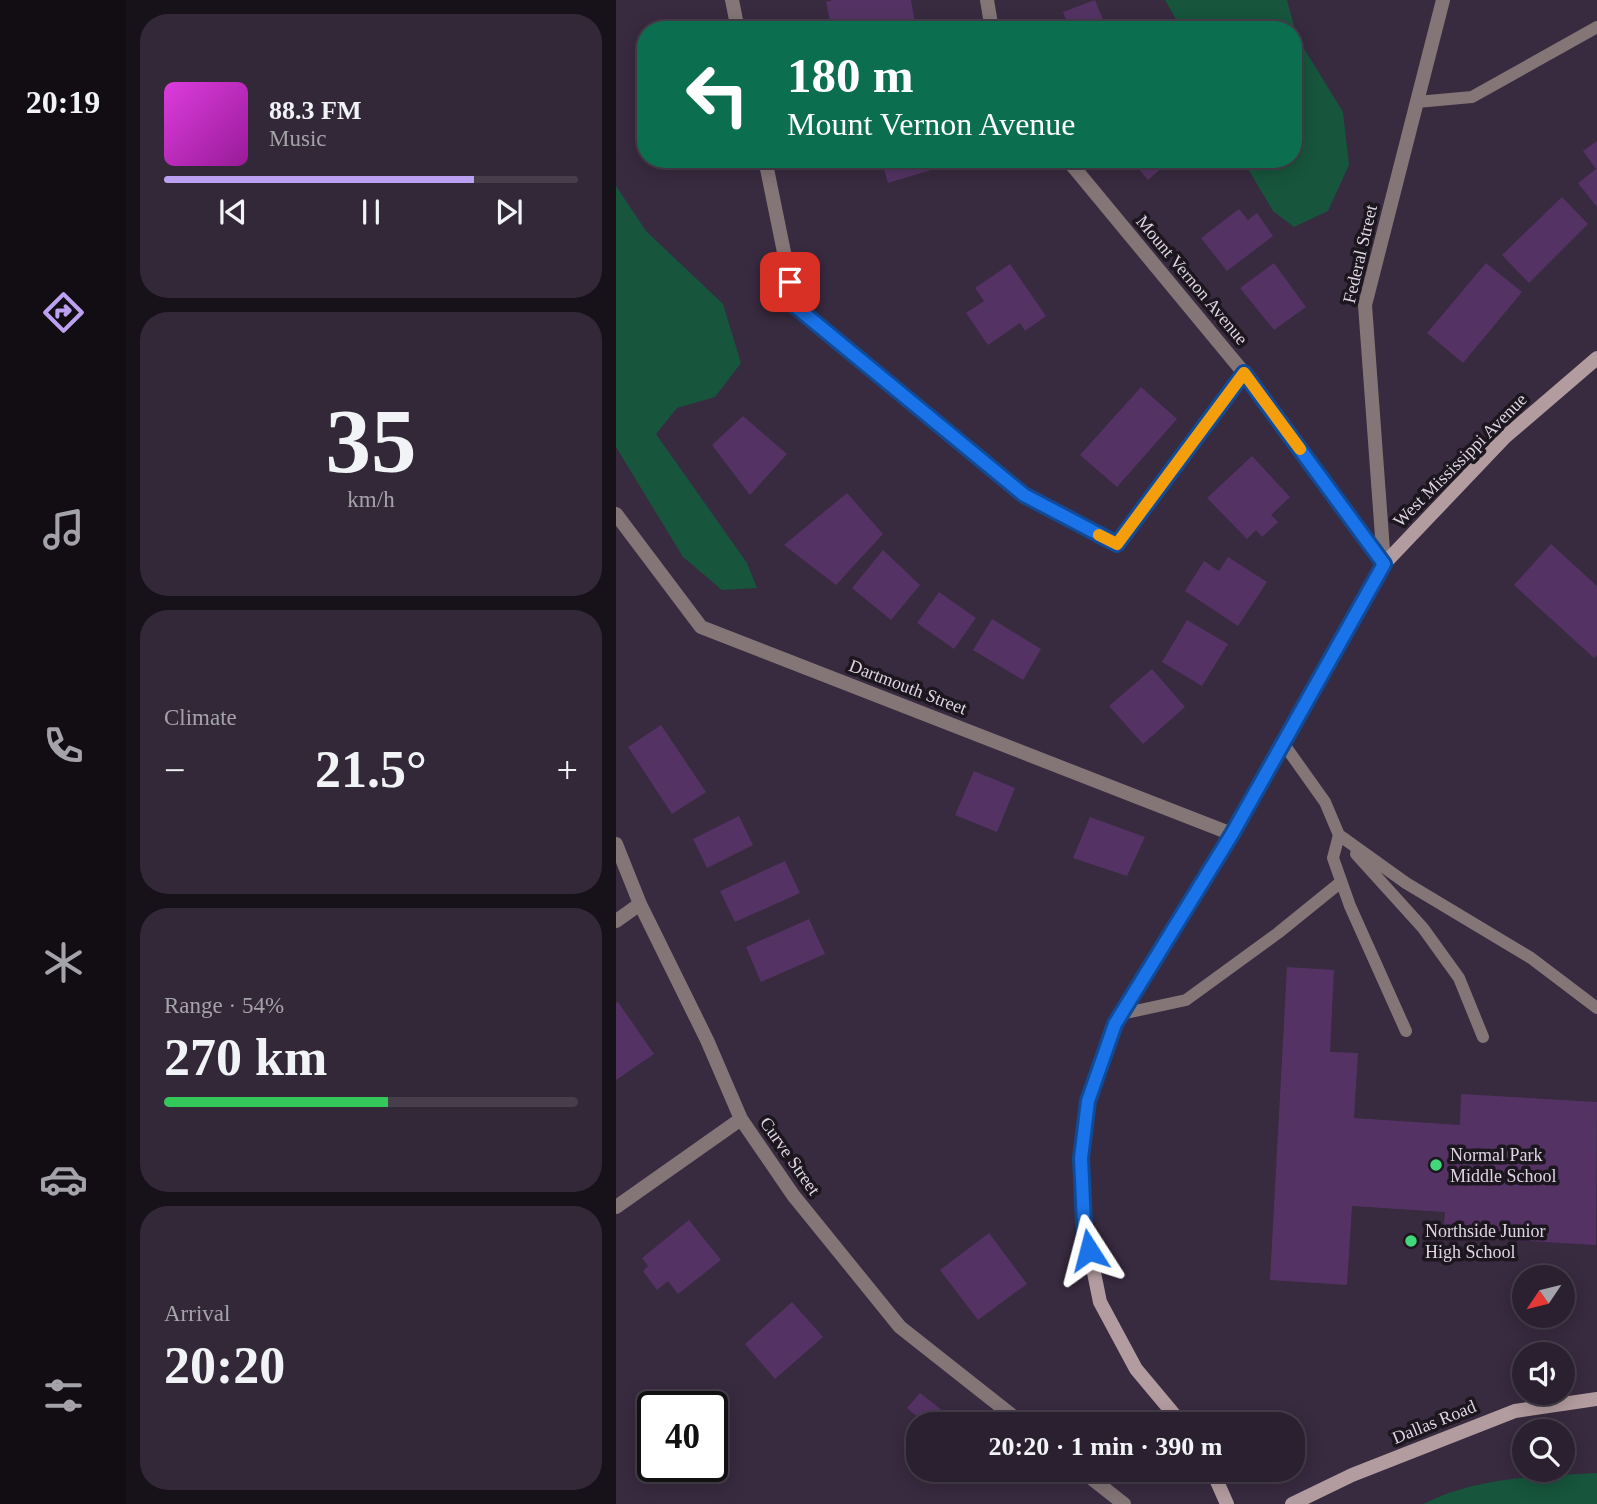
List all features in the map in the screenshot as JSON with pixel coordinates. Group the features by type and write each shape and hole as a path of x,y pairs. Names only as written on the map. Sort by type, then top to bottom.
{"street":[{"path":"732,0 736,21"},
{"path":"987,0 990,21"},
{"name":"Federal Street","path":"1384,564 1365,305 1443,0"},
{"path":"767,168 795,306 1024,495 1117,544 1244,373"},
{"name":"Mount Vernon Avenue","path":"1074,168 1244,373 1384,564"},
{"name":"West Mississippi Avenue","path":"1172,1412 1136,1369 1100,1302 1084,1224 1081,1158 1088,1101 1121,1014 1232,834 1384,564 1506,437 1597,358"},
{"name":"Dartmouth Street","path":"616,514 701,627 1232,834"},
{"name":"Curve Street","path":"616,844 640,904 707,1040 741,1119 793,1195 900,1327 1008,1412"},
{"path":"616,920 640,904"},
{"path":"616,1207 741,1119"},
{"name":"Dallas Road","path":"1292,1504 1352,1475 1515,1411 1597,1399"},
{"path":"1096,1482 1124,1504"},
{"path":"1217,1482 1227,1504"}],"lane":[{"path":"1417,102 1472,97 1597,27"},
{"path":"1283,743 1325,802 1339,835 1423,928 1459,978 1483,1037"},
{"path":"1339,835 1334,858 1342,882 1406,1031"},
{"path":"1339,835 1406,883 1531,958 1597,1007"},
{"path":"1121,1014 1186,1000 1342,882"}],"green space":[{"path":"1165,0 1287,0 1293,21 1177,21"},
{"path":"1302,45 1343,112 1349,165 1328,211 1294,227 1273,211 1247,168 1302,168"},
{"path":"616,186 646,231 723,304 741,363 715,397 677,408 656,434 747,563 757,588 722,590 683,557 616,447"},
{"path":"1597,1473 1597,1504 1423,1504 1464,1488 1486,1483 1512,1479 1512,1482 1575,1482 1575,1474"}],"building":[{"path":"911,0 915,21 830,21 826,2"},
{"path":"1095,0 1104,21 1066,21 1063,12"},
{"path":"1597,141 1597,207 1578,183 1596,169 1583,151"},
{"path":"884,168 938,168 888,183"},
{"path":"1138,168 1162,168 1148,180"},
{"path":"1562,197 1588,224 1529,283 1502,255"},
{"path":"1239,209 1248,220 1257,213 1273,236 1227,271 1201,238"},
{"path":"1274,263 1306,307 1274,330 1240,288"},
{"path":"1486,263 1522,292 1463,363 1427,333"},
{"path":"1010,264 1046,316 1025,331 1020,323 988,345 966,313 984,301 975,288"},
{"path":"1141,387 1177,419 1117,487 1080,455"},
{"path":"743,416 787,454 750,495 712,445"},
{"path":"1252,456 1290,497 1271,515 1278,522 1262,537 1256,530 1247,539 1207,498"},
{"path":"847,493 883,534 836,585 784,545"},
{"path":"1551,544 1597,586 1597,655 1594,658 1514,585"},
{"path":"883,550 920,585 891,620 852,588"},
{"path":"1228,557 1267,582 1238,626 1185,591 1204,561 1219,571"},
{"path":"939,592 976,618 954,649 917,623"},
{"path":"992,619 1041,649 1023,680 973,650"},
{"path":"1187,620 1228,644 1202,686 1162,662"},
{"path":"1152,669 1185,707 1143,744 1109,706"},
{"path":"661,725 706,792 672,814 628,747"},
{"path":"974,771 1015,788 997,832 955,815"},
{"path":"739,816 753,845 707,868 693,839"},
{"path":"1090,817 1145,837 1127,876 1073,858"},
{"path":"785,861 800,893 735,922 720,891"},
{"path":"809,919 825,954 761,982 746,947"},
{"name":"Normal Park Middle School","path":"1287,967 1334,970 1330,1052 1358,1053 1354,1118 1460,1125 1461,1094 1597,1102 1596,1245 1443,1236 1445,1212 1352,1206 1347,1285 1270,1280"},
{"path":"618,1002 654,1054 616,1080 616,1003"},
{"path":"689,1220 721,1260 678,1294 668,1281 657,1290 643,1271 648,1266 642,1258"},
{"path":"989,1233 1027,1284 978,1320 940,1270"},
{"path":"792,1302 823,1337 775,1379 745,1344"},
{"path":"920,1393 944,1412 912,1412 907,1408"}],"slow traffic":[{"path":"1099,535 1117,544 1244,373 1300,449"}],"place":[{"name":"Normal Park Middle School","path":"1436,1165"},
{"name":"Northside Junior High School","path":"1411,1241"}],"route":[{"path":"790,282 795,306 1024,495 1117,544 1244,373 1384,564 1232,834 1115,1024 1088,1101 1081,1158 1084,1224 1089,1250"}]}
